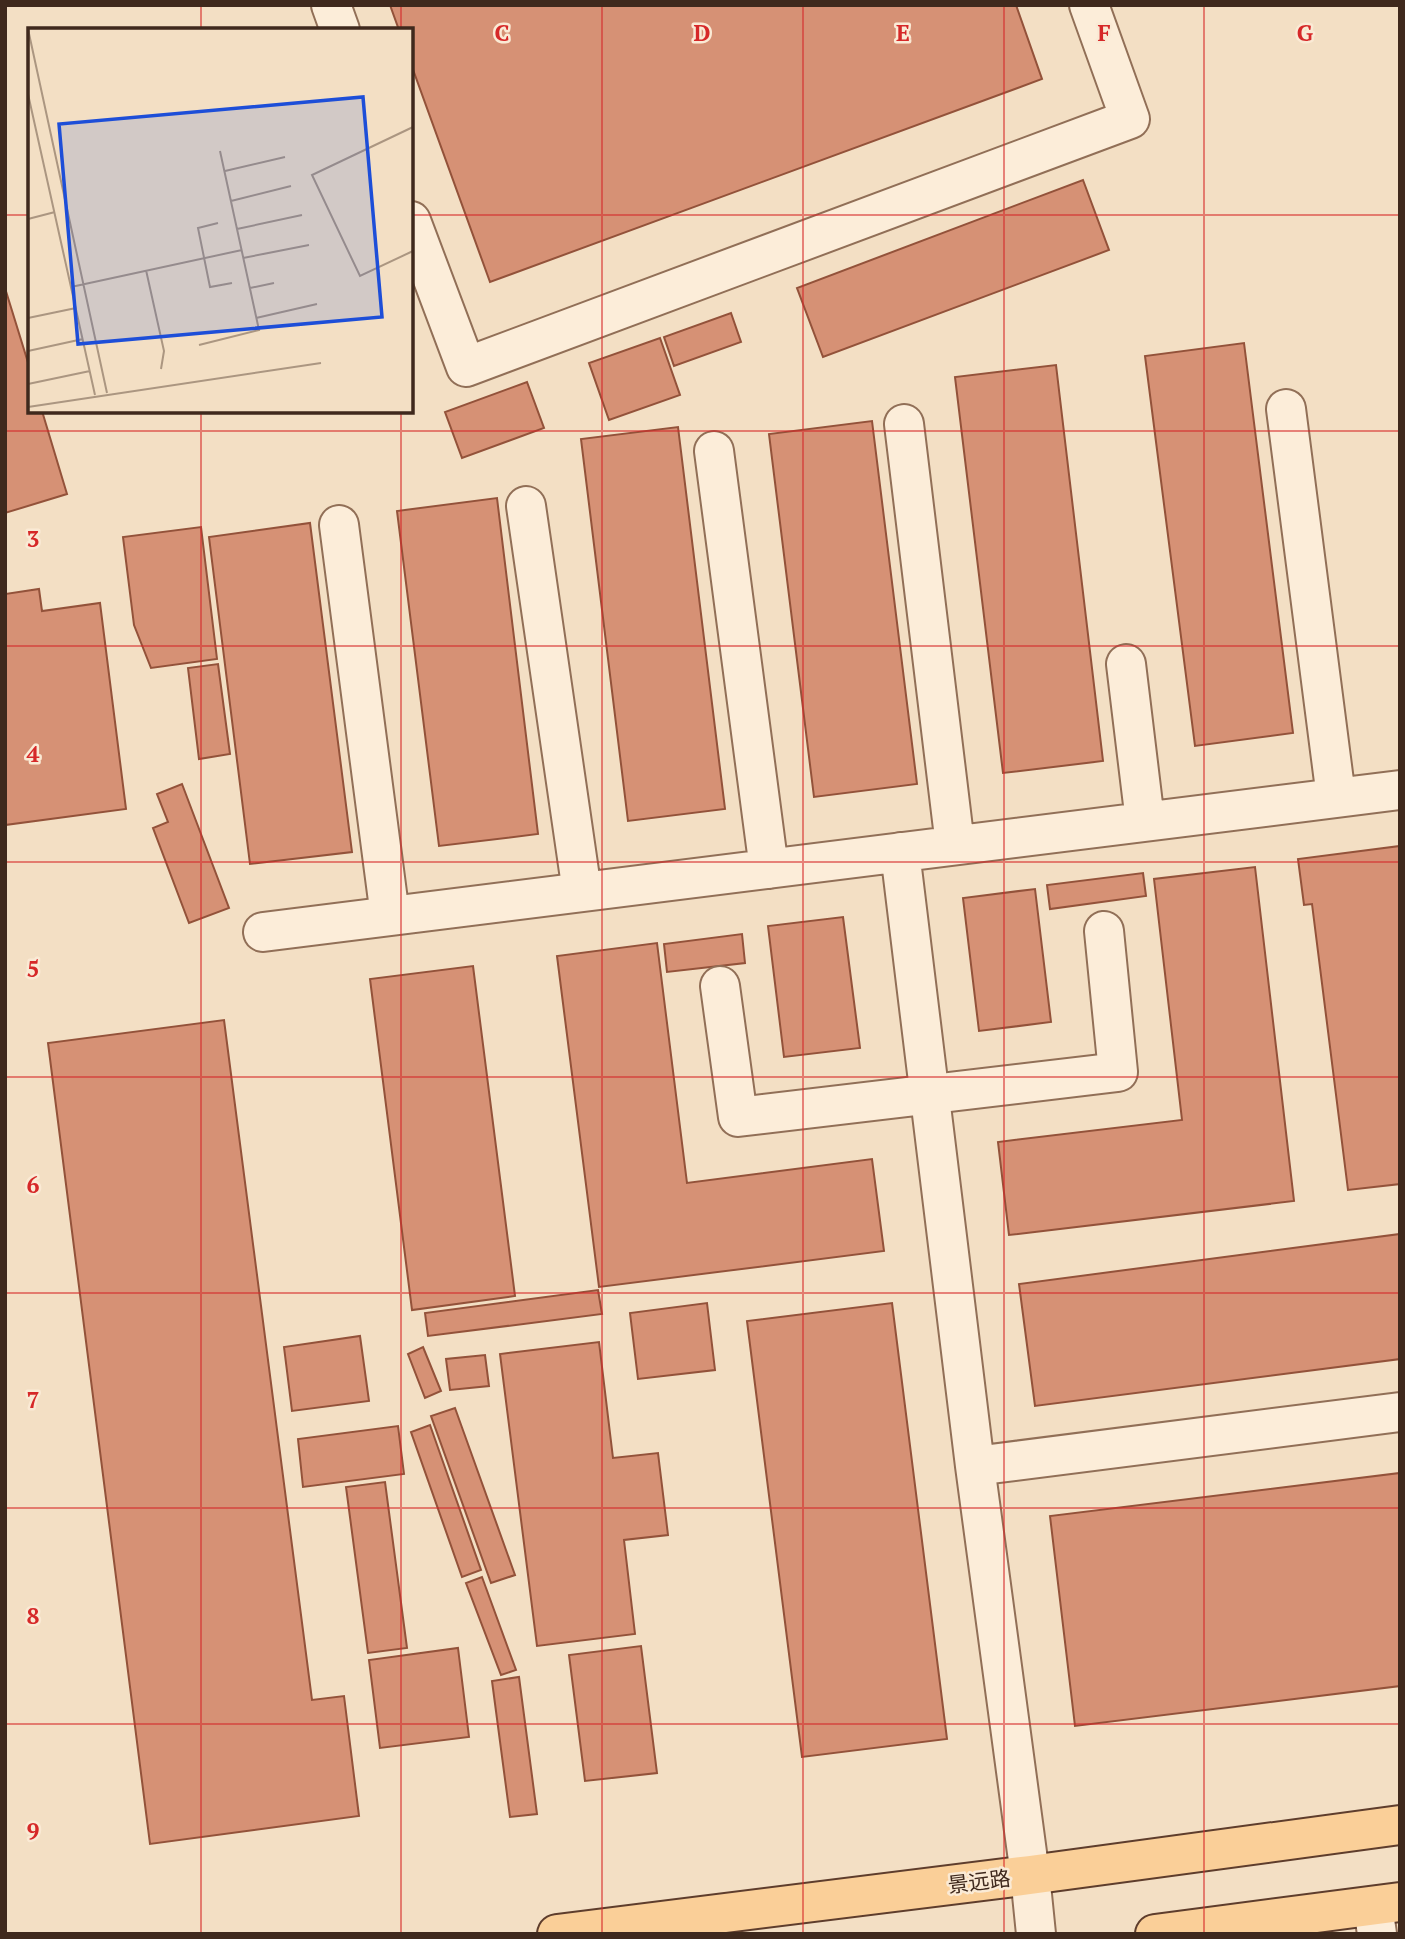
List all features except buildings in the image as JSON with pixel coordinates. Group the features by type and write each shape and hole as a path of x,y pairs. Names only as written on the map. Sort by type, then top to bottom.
{"main road":[{"name":"景远路","path":"557,1934 1030,1875 1400,1825"},
{"path":"1167,1933 1383,1914"}],"street":[{"path":"331,5 339,28"},
{"path":"413,226 466,367 1130,118 1089,5"},
{"path":"1286,409 1336,797"},
{"path":"904,424 955,845"},
{"path":"714,451 769,869"},
{"path":"526,506 582,892"},
{"path":"339,525 390,916"},
{"path":"1126,664 1145,821"},
{"path":"262,932 1400,790"},
{"path":"900,852 975,1466 1036,1934"},
{"path":"720,986 738,1117 1118,1072 1104,931"},
{"path":"975,1466 1400,1412"}]}
